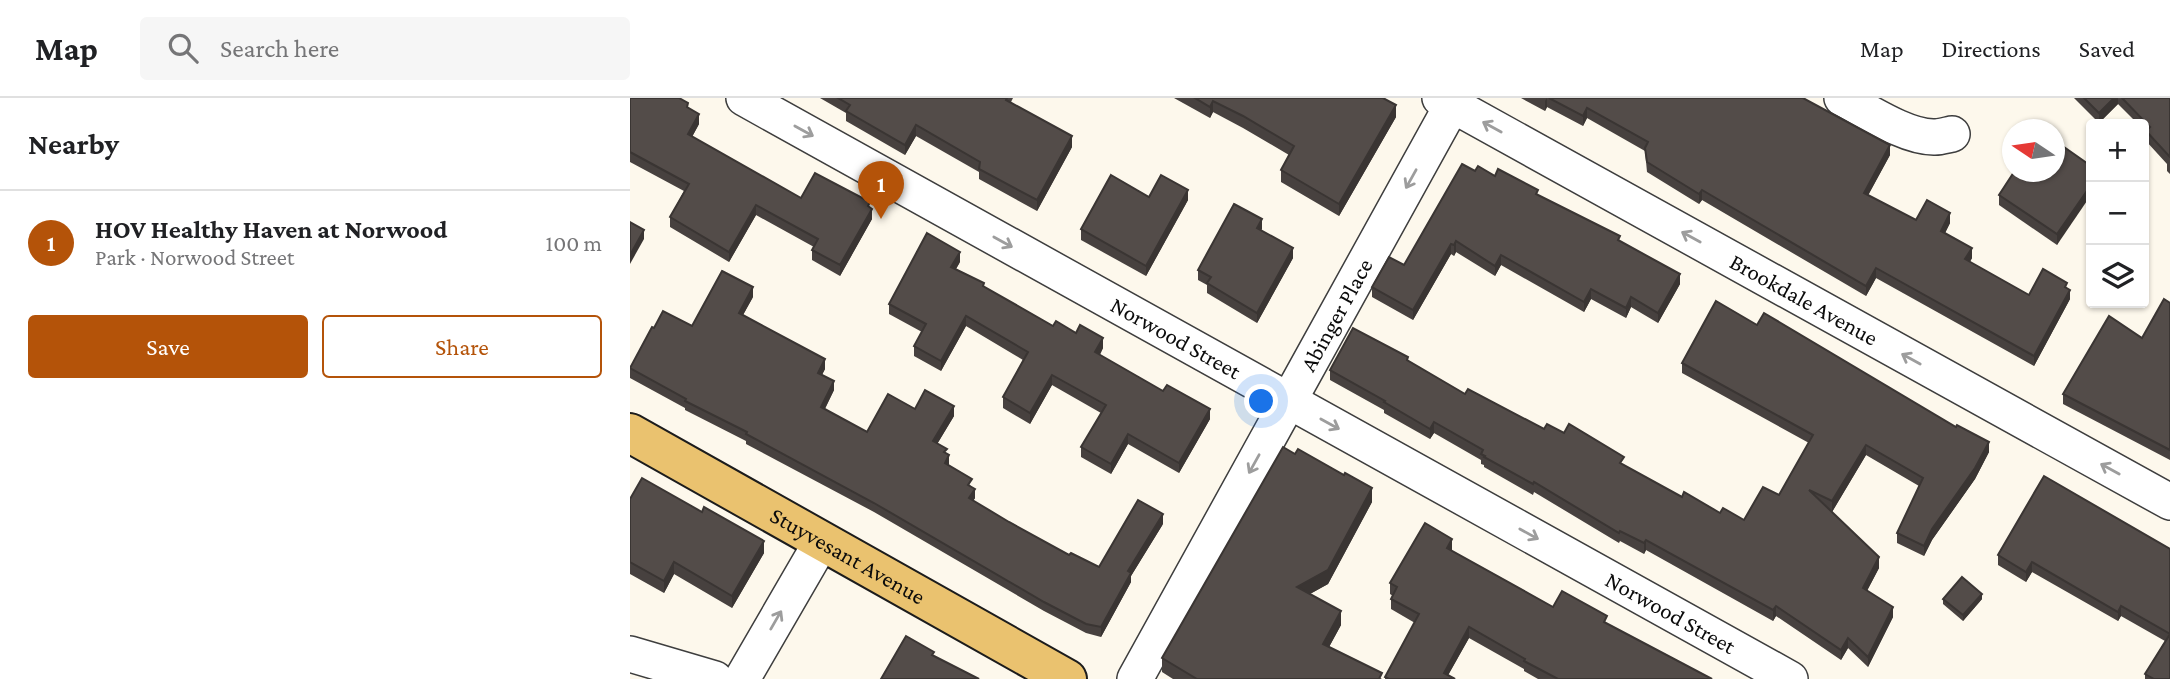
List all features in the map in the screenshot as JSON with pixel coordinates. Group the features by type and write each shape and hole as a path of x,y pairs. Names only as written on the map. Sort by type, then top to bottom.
{"main road":[{"name":"Stuyvesant Avenue","path":"630,433 1068,679"}],"street":[{"name":"Norwood Street","path":"744,98 1790,679"},
{"path":"1842,98 1917,134 1935,137 1952,134"},
{"name":"Abinger Place","path":"1135,679 1289,401 1449,100"},
{"name":"Brookdale Avenue","path":"1449,100 2170,502"},
{"path":"742,679 822,541"},
{"path":"630,654 715,679"}],"building":[{"path":"630,98 679,98 688,103 687,107 699,114 688,134 801,198 815,173 870,202 868,206 872,209 840,265 812,250 818,239 756,205 729,252 670,217 689,184 630,152"},
{"path":"838,98 1007,98 1006,100 1072,136 1037,200 979,169 980,162 916,125 905,145 846,111 850,105"},
{"path":"1195,98 1383,98 1396,105 1339,204 1281,170 1294,146 1213,101 1210,107"},
{"path":"1549,98 1803,98 1890,145 1864,193 1916,220 1927,200 1950,213 1941,231 1972,248 1965,259 2029,295 2043,269 2067,283 2065,287 2070,290 2034,356 1876,268 1866,286 1702,190 1699,194 1647,162 1645,148 1648,142 1587,108 1583,116"},
{"path":"2084,98 2114,98 2099,113"},
{"path":"2122,98 2170,98 2170,157 2149,134 2149,119 2142,119"},
{"path":"2065,148 2086,162 2086,192 2057,234 1999,195 2007,182 2065,182"},
{"path":"1462,164 1475,171 1478,166 1495,176 1498,169 1538,190 1536,194 1620,236 1618,240 1680,274 1658,313 1631,297 1626,308 1591,289 1584,302 1501,255 1495,266 1456,241 1454,245 1451,244 1413,310 1372,287 1389,257 1404,265"},
{"path":"1111,175 1149,197 1161,175 1188,190 1146,266 1081,229"},
{"path":"1234,204 1262,219 1257,228 1293,248 1257,313 1207,283 1211,277 1198,270"},
{"path":"630,222 644,230 630,255"},
{"path":"927,233 960,252 951,267 984,283 983,286 1053,326 1056,321 1076,333 1080,325 1103,338 1095,352 1163,391 1167,385 1210,409 1179,463 1128,434 1111,464 1081,447 1106,405 1052,375 1030,413 1003,397 1028,352 966,316 941,361 914,346 926,324 889,304"},
{"path":"722,271 753,287 739,313 825,359 818,373 834,381 821,407 867,432 888,394 915,409 925,390 954,406 933,441 947,449 944,452 949,455 945,463 972,479 968,485 975,489 969,498 1009,522 1069,555 1071,553 1099,567 1138,500 1163,514 1128,571 1131,573 1101,627 1086,624 1044,602 874,503 746,434 747,432 685,401 686,399 630,368 663,311 692,326"},
{"path":"2164,299 2170,303 2170,450 2063,394 2109,316 2142,338"},
{"path":"1716,301 1757,325 1764,313 1956,427 1957,425 1989,442 1975,468 1932,529 1924,546 1897,533 1923,478 1866,445 1832,501 1809,490 1879,557 1863,588 1893,607 1868,657 1848,638 1841,650 1776,606 1773,610 1646,540 1644,543 1620,531 1619,533 1534,482 1533,484 1484,457 1481,454 1483,450 1434,422 1430,429 1330,370 1353,328 1408,357 1407,360 1465,394 1468,389 1544,429 1547,424 1564,433 1569,424 1624,457 1620,463 1682,497 1684,492 1720,513 1723,508 1744,520 1763,487 1779,495 1813,435 1682,363"},
{"path":"1283,447 1295,454 1298,449 1372,488 1328,570 1297,587 1341,611 1323,644 1382,673 1379,679 1197,679 1162,658"},
{"path":"2044,476 2170,549 2170,634 2121,606 2118,612 2032,562 2026,572 1998,555"},
{"path":"642,478 702,512 704,507 764,541 732,596 674,562 664,581 630,562 630,499"},
{"path":"1425,523 1452,539 1447,548 1553,607 1562,591 1607,616 1604,622 1712,679 1558,679 1469,627 1444,673 1455,679 1385,677 1419,614 1391,599 1397,587 1390,583"},
{"path":"1962,577 1982,594 1963,615 1943,599"},
{"path":"2170,634 2170,679 2154,679 2145,674"},
{"path":"906,636 934,652 932,655 979,679 881,679"}],"place":[{"name":"HOV Healthy Haven at Norwood","path":"881,219"}]}
